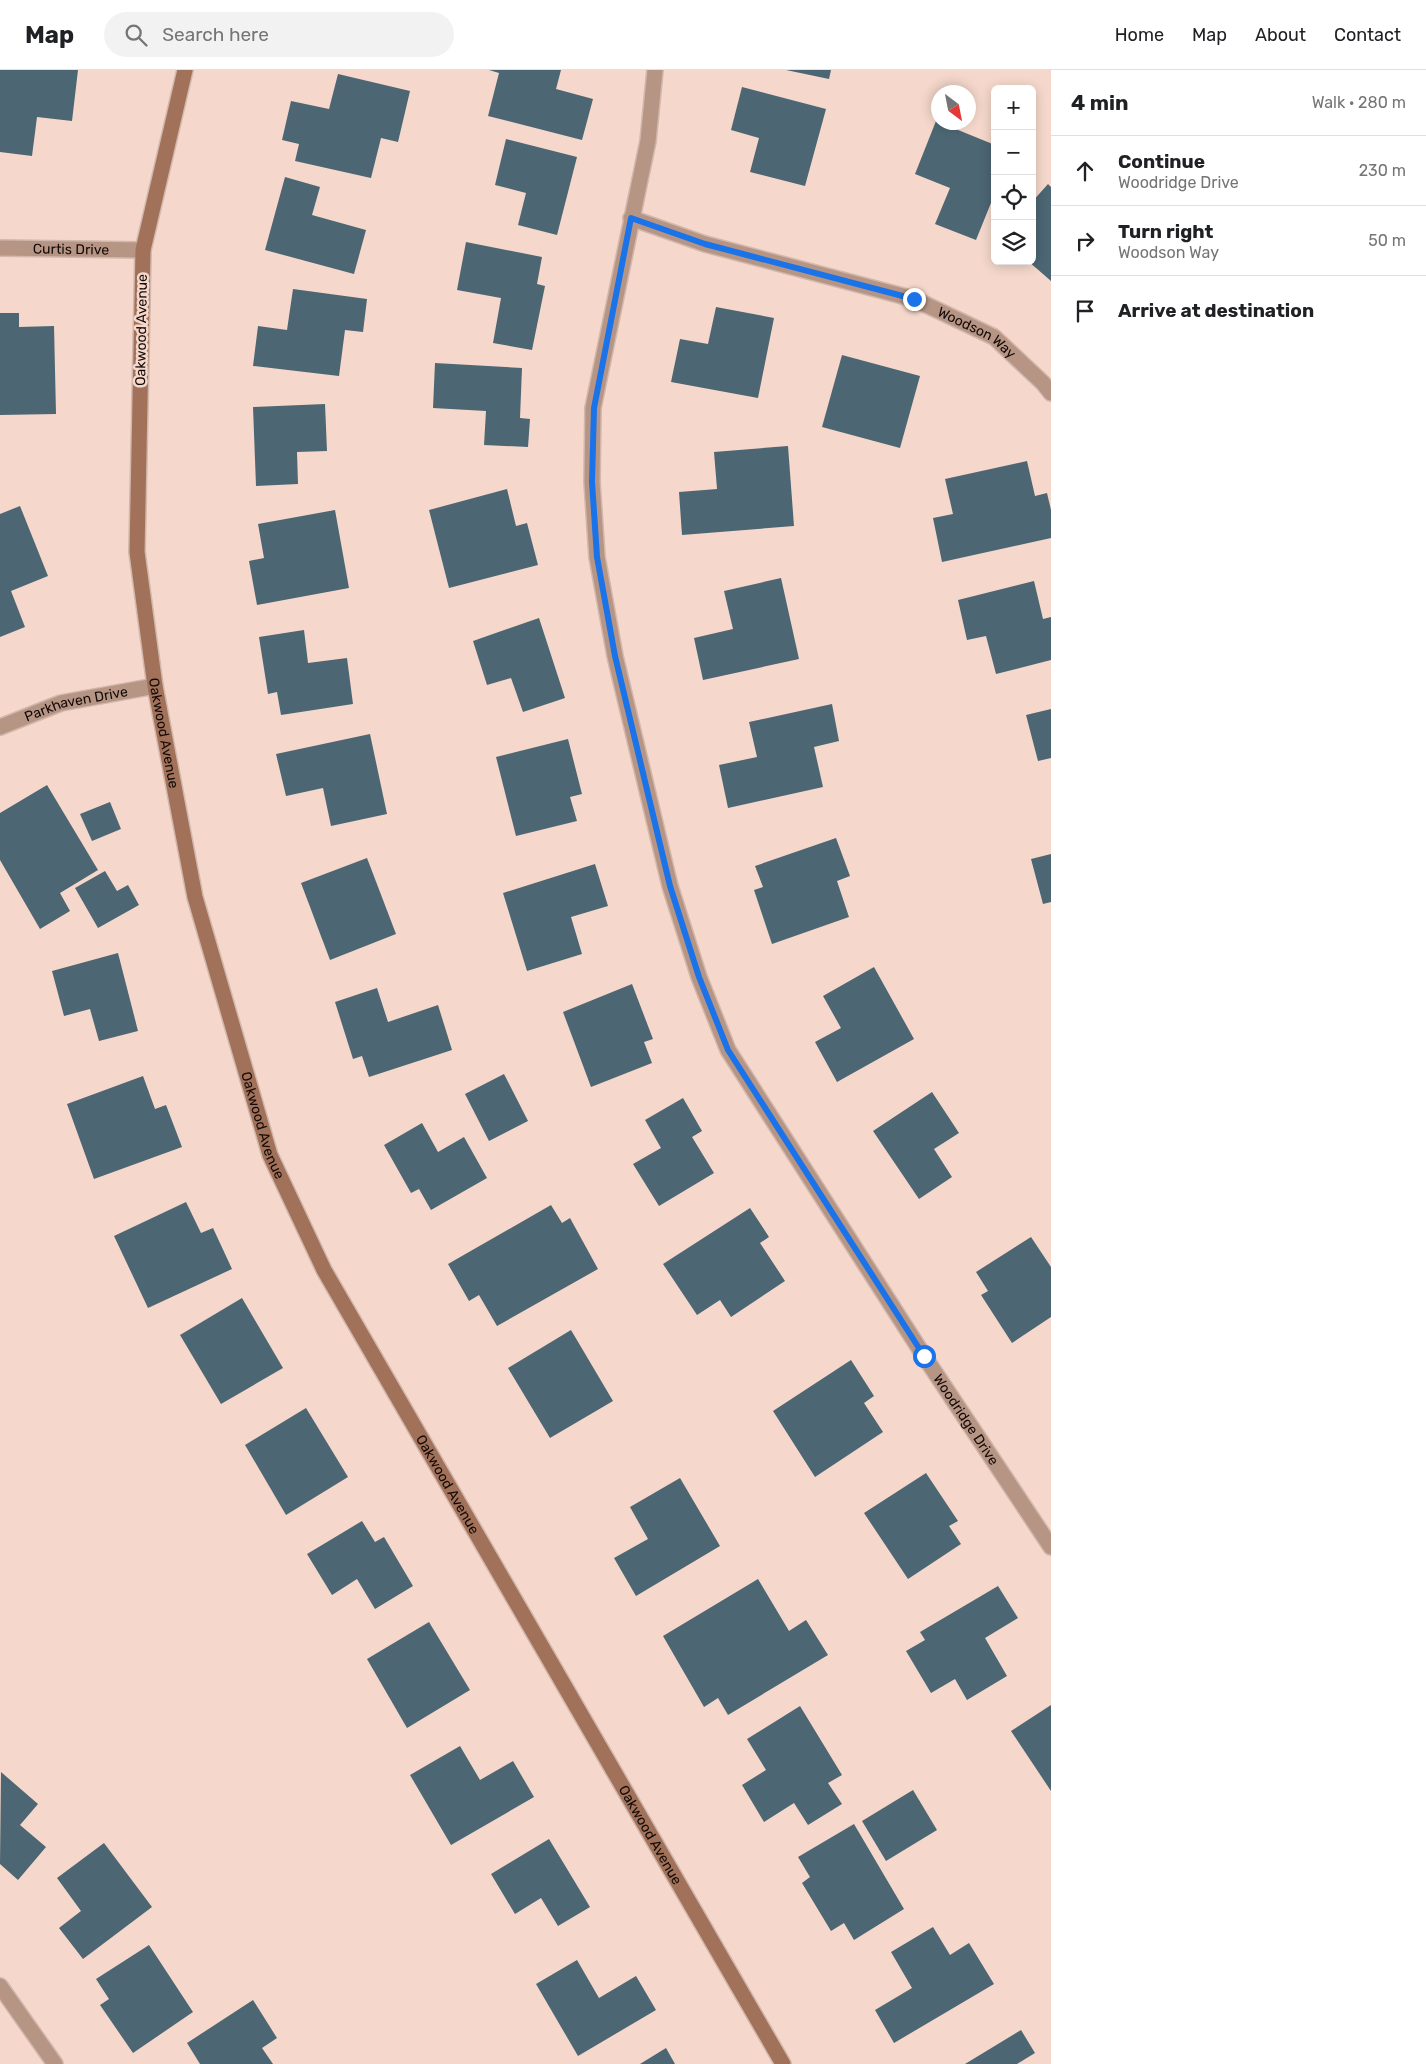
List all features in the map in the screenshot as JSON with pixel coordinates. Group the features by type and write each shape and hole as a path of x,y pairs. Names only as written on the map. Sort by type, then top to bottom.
{"main road":[{"name":"Oakwood Avenue","path":"185,70 143,250 137,552 155,686 195,896 270,1155 324,1270 783,2064"}],"street":[{"name":"Woodridge Drive","path":"655,70 648,141 594,408 592,482 597,557 615,656 673,895 699,977 728,1050 924,1356 1051,1547"},
{"name":"Woodson Way","path":"631,218 705,244 914,299 994,337 1043,383 1051,393"},
{"name":"Curtis Drive","path":"0,248 143,250"},
{"name":"Parkhaven Drive","path":"0,727 61,704 155,686"},
{"path":"0,1986 55,2064"}],"building":[{"path":"0,70 78,70 72,121 37,117 32,156 0,152"},
{"path":"489,70 561,70 556,89 593,99 582,140 488,116 499,73"},
{"path":"786,70 831,70 829,79"},
{"path":"338,74 410,91 398,142 381,138 371,178 295,161 299,144 282,140 291,101 329,109"},
{"path":"742,87 826,109 805,186 750,172 759,138 731,130"},
{"path":"932,130 958,130 991,143 991,203 976,240 935,224 950,188 915,174"},
{"path":"506,139 577,157 557,235 518,225 526,193 495,185"},
{"path":"285,177 320,187 312,215 366,230 354,274 265,250"},
{"path":"1048,184 1051,187 1051,281 1033,265 1036,265 1036,198"},
{"path":"466,242 542,257 537,284 545,286 532,350 493,343 501,298 457,290"},
{"path":"293,289 367,299 363,332 345,330 339,376 253,366 258,326 287,330"},
{"path":"716,307 774,318 758,398 671,382 680,339 708,344"},
{"path":"0,313 19,313 19,327 54,326 56,414 0,415"},
{"path":"842,355 920,376 900,448 822,427"},
{"path":"435,363 522,368 520,418 530,419 528,447 484,445 486,411 433,408"},
{"path":"325,404 327,451 297,452 298,484 256,486 253,407"},
{"path":"788,446 794,526 682,535 679,492 717,489 714,452"},
{"path":"1027,461 1035,496 1047,493 1051,510 1051,538 942,562 933,518 953,514 945,479"},
{"path":"507,489 516,526 527,523 538,565 449,588 429,510"},
{"path":"20,506 48,576 11,591 25,627 0,637 0,514"},
{"path":"335,510 349,588 257,605 249,561 264,558 258,524"},
{"path":"781,578 799,659 703,680 694,638 733,629 724,591"},
{"path":"1034,581 1043,619 1051,617 1051,660 996,674 986,636 967,640 958,600"},
{"path":"539,618 565,698 523,712 511,678 487,685 473,641"},
{"path":"304,630 308,663 347,658 353,704 281,715 277,692 268,694 259,637"},
{"path":"832,704 839,741 814,747 823,787 728,808 719,765 757,757 749,722"},
{"path":"1051,709 1051,758 1038,761 1026,715"},
{"path":"370,734 387,814 331,826 323,788 286,796 276,754"},
{"path":"568,739 582,794 570,797 577,821 516,836 496,757"},
{"path":"47,785 98,870 60,893 70,911 40,929 0,860 0,813"},
{"path":"110,802 121,829 92,841 80,814"},
{"path":"836,838 850,876 837,881 849,917 772,944 754,890 763,887 755,866"},
{"path":"1051,854 1051,902 1043,904 1031,859"},
{"path":"367,858 396,934 330,960 301,883"},
{"path":"595,864 608,906 571,917 582,954 527,971 503,893"},
{"path":"105,871 117,891 128,885 139,905 98,928 75,888"},
{"path":"118,953 138,1031 99,1041 90,1009 64,1016 52,971"},
{"path":"874,967 914,1039 837,1082 815,1042 841,1028 823,996"},
{"path":"632,984 653,1039 644,1042 652,1063 591,1087 563,1012"},
{"path":"377,988 388,1022 438,1005 452,1050 369,1077 362,1056 353,1059 335,1002"},
{"path":"504,1074 528,1121 489,1141 465,1094"},
{"path":"143,1076 155,1109 166,1105 182,1147 94,1179 67,1104"},
{"path":"932,1092 959,1133 934,1149 952,1177 919,1199 873,1131"},
{"path":"683,1098 702,1131 692,1137 714,1173 659,1206 633,1164 661,1148 645,1120"},
{"path":"422,1123 438,1152 464,1137 487,1178 431,1210 419,1189 411,1193 384,1145"},
{"path":"186,1202 201,1233 213,1228 232,1269 148,1308 114,1236"},
{"path":"551,1205 562,1223 570,1218 598,1269 497,1326 479,1295 469,1301 448,1264"},
{"path":"750,1208 769,1237 760,1243 785,1281 731,1317 720,1300 697,1315 663,1264"},
{"path":"1031,1237 1051,1267 1051,1317 1012,1343 981,1295 988,1291 976,1272"},
{"path":"242,1298 283,1368 221,1404 180,1335"},
{"path":"571,1330 613,1401 550,1438 508,1368"},
{"path":"851,1360 874,1396 864,1403 883,1432 815,1477 773,1411"},
{"path":"306,1408 348,1477 286,1515 245,1445"},
{"path":"926,1473 958,1521 949,1526 961,1544 908,1579 864,1513"},
{"path":"680,1478 720,1546 636,1596 614,1558 648,1539 630,1507"},
{"path":"362,1521 375,1542 384,1537 413,1586 375,1609 357,1579 332,1595 307,1554"},
{"path":"758,1579 789,1631 806,1620 828,1655 728,1715 718,1698 704,1707 663,1636"},
{"path":"998,1586 1018,1618 985,1638 1007,1676 967,1700 955,1679 931,1693 906,1651 925,1640 920,1632"},
{"path":"429,1622 470,1690 407,1728 367,1659"},
{"path":"1051,1705 1051,1791 1011,1731"},
{"path":"800,1706 842,1775 828,1783 842,1804 808,1825 794,1803 764,1822 742,1785 766,1770 747,1739"},
{"path":"460,1746 480,1780 513,1761 534,1797 451,1845 410,1775"},
{"path":"1,1772 38,1804 20,1825 46,1847 18,1880 0,1864"},
{"path":"913,1790 937,1830 886,1861 862,1821"},
{"path":"854,1824 904,1909 854,1940 844,1923 831,1931 802,1883 810,1877 798,1857"},
{"path":"549,1839 590,1907 558,1926 541,1898 515,1914 491,1874"},
{"path":"104,1843 152,1907 83,1959 59,1928 81,1911 57,1878"},
{"path":"933,1927 950,1955 969,1943 994,1984 894,2043 875,2010 912,1988 891,1952"},
{"path":"149,1945 193,2012 133,2053 100,2005 109,1999 96,1979"},
{"path":"577,1960 599,1998 636,1976 656,2010 578,2056 536,1984"},
{"path":"253,2000 277,2038 262,2048 273,2064 200,2064 187,2043"},
{"path":"1021,2030 1035,2053 1017,2064 965,2064"},
{"path":"666,2048 675,2064 640,2064"}],"route":[{"path":"914,299 705,244 631,218 594,408 592,482 597,557 615,656 670,886 699,977 728,1050 924,1356"}]}
